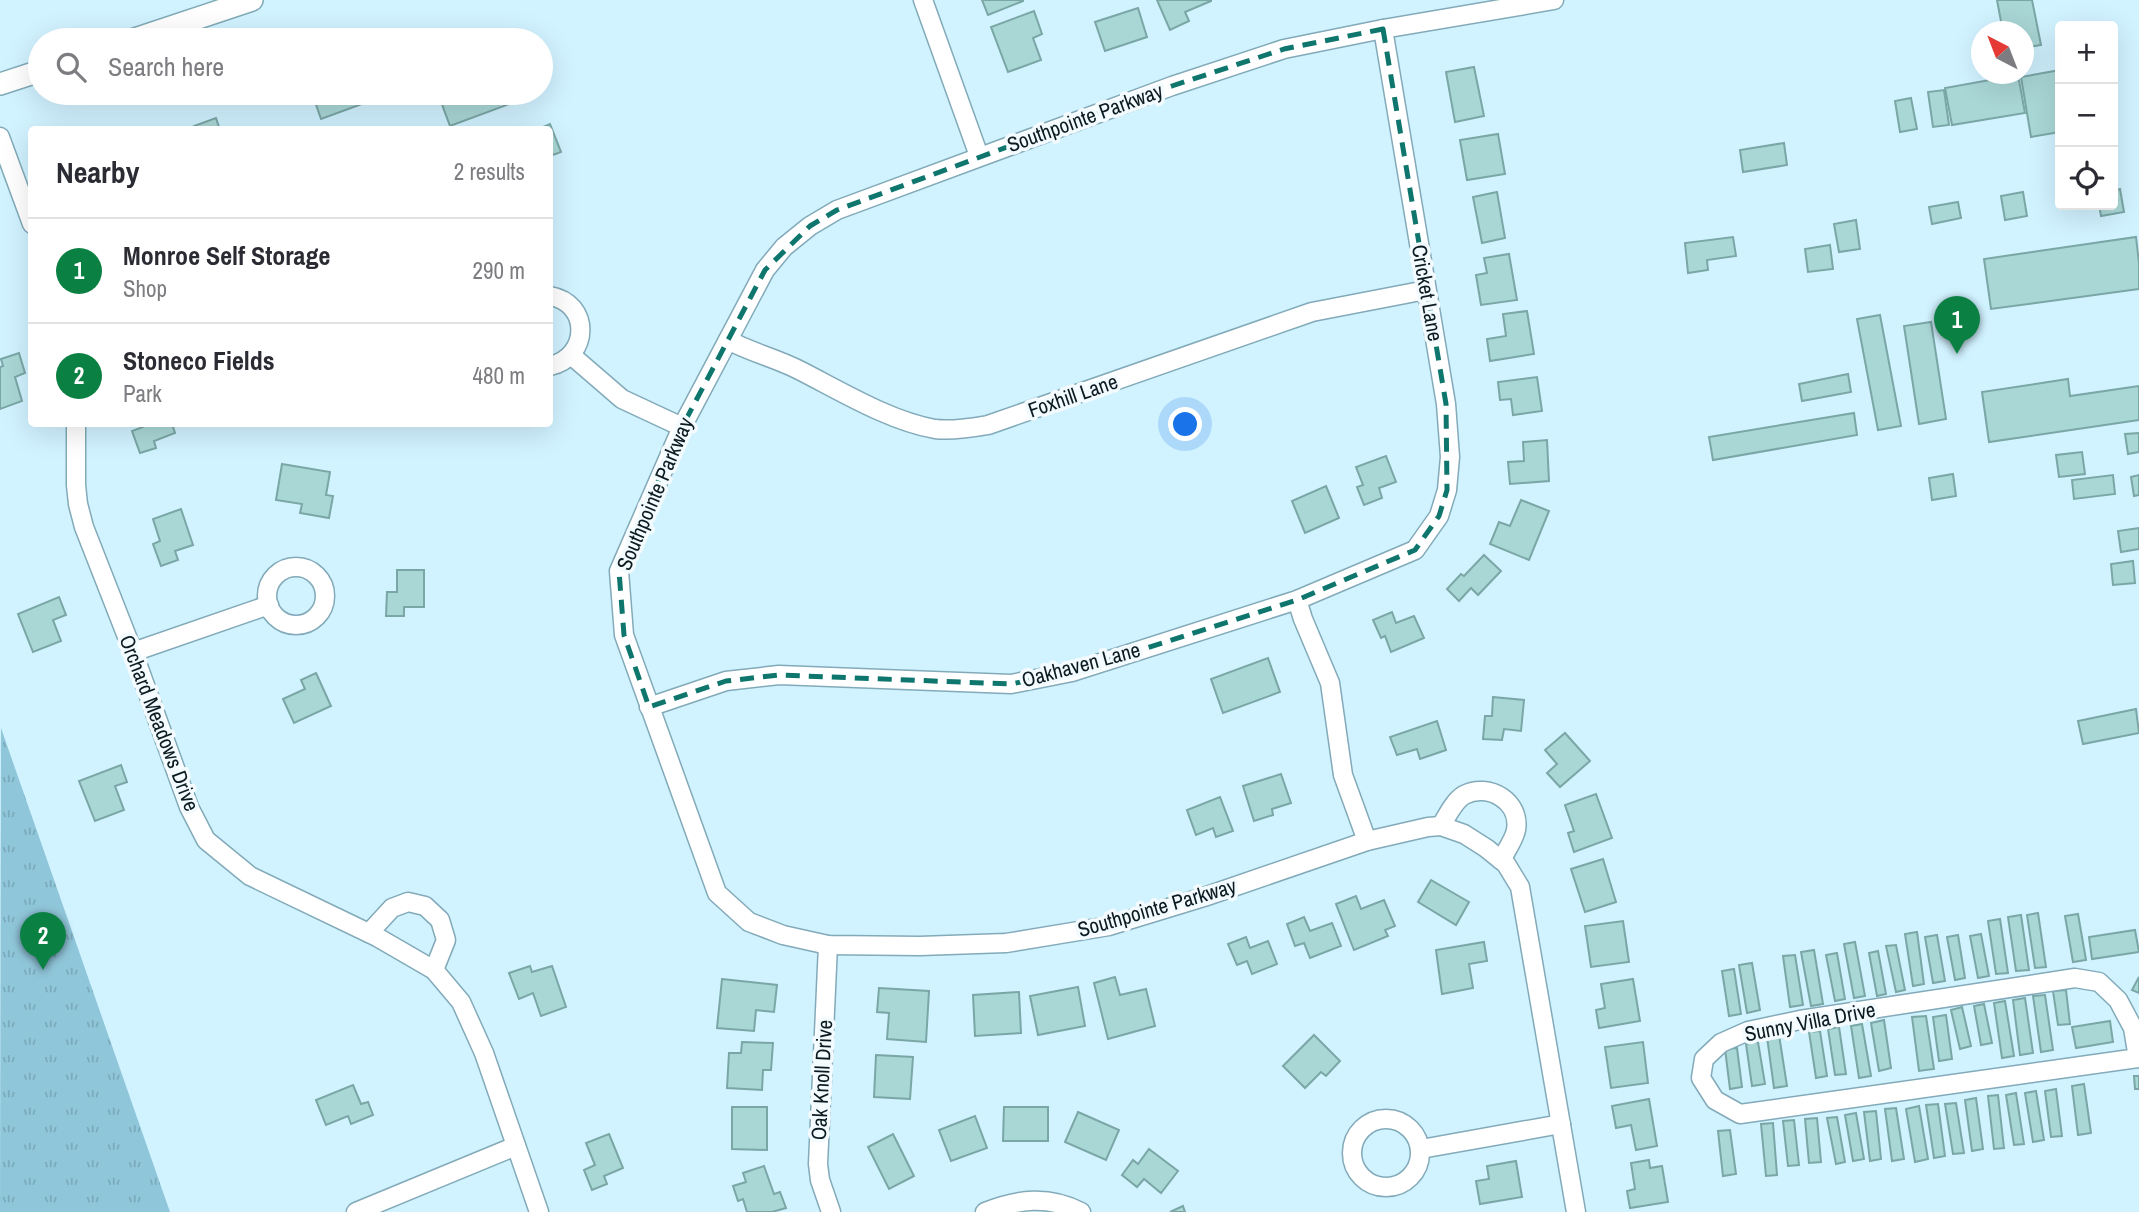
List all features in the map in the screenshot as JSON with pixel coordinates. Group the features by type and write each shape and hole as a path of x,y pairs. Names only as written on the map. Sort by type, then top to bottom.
{"street":[{"path":"167,28 252,0"},
{"path":"923,0 979,156"},
{"name":"Southpointe Parkway","path":"1441,826 1367,841 1204,897 1109,926 1006,943 920,946 828,945 783,935 749,922 718,893 624,635 619,571 682,427 765,270 784,247 836,210 1172,86 1284,49 1554,0"},
{"name":"Cricket Lane","path":"1383,29 1446,404 1450,457 1447,491 1439,516 1415,550"},
{"path":"0,84 28,75"},
{"path":"0,137 28,213"},
{"name":"Foxhill Lane","path":"728,340 748,351 793,367 853,398 903,419 937,429 968,429 988,425 1312,312 1426,290"},
{"path":"553,297 565,302 574,310 581,333 578,345 571,355 553,365"},
{"path":"571,355 622,399 682,427"},
{"name":"Orchard Meadows Drive","path":"76,427 78,504 84,527 189,807 206,840 250,877 369,933 434,970 461,1002 484,1053 539,1212"},
{"name":"Oakhaven Lane","path":"649,707 726,681 779,675 1011,684 1072,672 1297,600 1415,550"},
{"path":"1297,600 1330,683 1343,775 1367,841"},
{"path":"133,652 269,605"},
{"path":"1501,860 1516,831 1515,810 1499,794 1476,791 1465,795 1458,800 1441,826 1464,834 1501,860 1520,887 1576,1212"},
{"path":"369,933 392,908 408,902 425,906 440,920 446,940 434,970"},
{"name":"Oak Knoll Drive","path":"828,945 818,1164 820,1180 831,1212"},
{"name":"Sunny Villa Drive","path":"2075,978 2099,982 2118,1000 2133,1028 2139,1058 1740,1114 1715,1100 1701,1078 1704,1059 1721,1043 1748,1031 1800,1020 2075,978"},
{"path":"1421,1149 1561,1124"},
{"path":"356,1212 516,1146"},
{"path":"985,1212 1008,1203 1032,1200 1057,1202 1081,1212"}],"highlighted area":[{"path":"1383,29 1446,404 1447,490 1439,516 1415,550 1297,600 1072,672 1011,684 779,675 726,681 649,707 624,635 619,571 682,427 765,270 810,226 837,210 1172,86 1284,49"}],"green space":[{"path":"1,728 170,1212 0,1212"}],"building":[{"path":"982,0 1023,0 1023,1 988,15"},
{"path":"1157,0 1211,1 1185,12 1189,21 1170,30"},
{"path":"1997,0 2032,0 2041,45 2034,46 2034,21 2001,21"},
{"path":"1138,8 1147,37 1105,51 1095,22"},
{"path":"1034,11 1042,34 1033,38 1041,60 1008,72 991,27"},
{"path":"1474,67 1484,116 1455,122 1446,72"},
{"path":"2055,71 2055,133 2031,137 2022,84 2034,84 2034,75"},
{"path":"1971,83 2020,84 2025,113 1952,125 1945,88"},
{"path":"1944,90 1949,125 1933,127 1928,92"},
{"path":"1911,98 1917,129 1900,132 1895,101"},
{"path":"316,105 359,105 321,119"},
{"path":"442,105 507,105 450,126"},
{"path":"216,118 219,126 194,126"},
{"path":"553,132 561,152 553,155"},
{"path":"1498,134 1505,174 1467,180 1460,140"},
{"path":"1784,143 1787,165 1743,172 1740,150"},
{"path":"2118,190 2124,212 2101,216 2100,210 2118,210"},
{"path":"1497,192 1505,238 1482,243 1473,197"},
{"path":"2023,192 2027,216 2005,220 2001,196"},
{"path":"1958,202 1961,218 1932,224 1929,207"},
{"path":"1856,220 1860,249 1839,252 1834,224"},
{"path":"1733,237 1736,256 1707,260 1708,270 1688,273 1685,243"},
{"path":"2136,237 2139,289 1991,309 1984,259"},
{"path":"1830,245 1833,269 1808,272 1805,249"},
{"path":"1509,254 1517,300 1481,305 1476,275 1487,273 1484,258"},
{"path":"1527,311 1534,354 1490,361 1487,339 1506,336 1503,314"},
{"path":"1880,315 1901,426 1878,430 1857,319"},
{"path":"1931,322 1946,419 1919,424 1904,326"},
{"path":"19,353 25,373 15,377 22,401 0,409 0,367 3,366 1,359"},
{"path":"1848,374 1851,392 1802,401 1799,384"},
{"path":"1537,377 1542,411 1513,415 1511,399 1500,400 1498,382"},
{"path":"2068,379 2070,396 2139,386 2139,420 1989,442 1982,392"},
{"path":"1854,413 1857,435 1713,460 1709,437"},
{"path":"143,427 173,427 175,433 154,441 156,448 140,453 132,431"},
{"path":"2139,433 2139,452 2128,454 2125,434"},
{"path":"1547,440 1549,481 1510,484 1508,462 1524,461 1523,442"},
{"path":"2082,452 2085,474 2059,477 2056,455"},
{"path":"1386,456 1396,482 1379,488 1382,498 1364,505 1357,487 1363,485 1356,467"},
{"path":"282,464 330,472 326,495 333,496 329,518 300,513 302,504 276,500"},
{"path":"1953,474 1956,496 1932,500 1929,478"},
{"path":"2113,475 2115,494 2074,499 2072,480"},
{"path":"2139,475 2139,495 2134,496 2131,477"},
{"path":"1326,486 1339,518 1305,533 1292,501"},
{"path":"1521,500 1549,511 1529,560 1490,544 1499,522 1510,526"},
{"path":"181,509 193,545 175,551 178,560 161,566 153,544 160,541 153,519"},
{"path":"2139,528 2139,549 2121,552 2118,531"},
{"path":"1484,555 1501,571 1478,595 1471,588 1459,601 1447,589"},
{"path":"2133,561 2135,583 2113,585 2111,564"},
{"path":"397,570 424,570 424,607 404,607 404,616 386,616 387,592 397,592"},
{"path":"59,597 66,615 53,620 61,641 33,652 18,614"},
{"path":"1392,612 1396,623 1414,616 1424,638 1391,652 1385,636 1381,638 1373,620"},
{"path":"1268,658 1280,692 1223,713 1211,679"},
{"path":"316,673 331,706 294,723 283,699 305,689 301,680"},
{"path":"1493,697 1524,700 1521,731 1504,729 1502,740 1483,739 1485,716 1492,716"},
{"path":"2136,709 2139,733 2083,744 2078,721"},
{"path":"1437,721 1446,750 1420,759 1417,749 1397,755 1390,737"},
{"path":"1565,733 1590,761 1560,787 1547,773 1557,764 1545,750"},
{"path":"121,765 127,782 115,786 124,810 95,821 79,781"},
{"path":"1281,774 1291,803 1272,809 1273,815 1254,821 1243,786"},
{"path":"1596,794 1612,838 1574,852 1568,833 1574,831 1565,805"},
{"path":"1220,797 1233,831 1216,837 1213,828 1196,835 1187,810"},
{"path":"1603,859 1616,902 1585,912 1571,869"},
{"path":"1431,880 1469,902 1456,925 1418,902"},
{"path":"1356,896 1361,909 1384,900 1395,926 1385,930 1388,936 1354,950 1336,904"},
{"path":"2038,913 2046,967 2035,968 2027,915"},
{"path":"2078,914 2086,960 2073,962 2065,916"},
{"path":"2021,915 2029,970 2016,971 2008,917"},
{"path":"1304,917 1310,931 1332,923 1341,946 1310,958 1304,943 1295,946 1287,924"},
{"path":"2000,919 2008,973 1996,974 1988,921"},
{"path":"1623,921 1629,962 1591,967 1585,926"},
{"path":"2135,930 2139,952 2092,959 2089,937"},
{"path":"1917,932 1924,984 1913,986 1905,934"},
{"path":"1981,934 1989,976 1978,978 1970,936"},
{"path":"1937,935 1945,981 1933,983 1925,937"},
{"path":"1958,935 1965,978 1955,980 1947,937"},
{"path":"1246,937 1250,948 1268,941 1277,964 1252,974 1247,961 1237,965 1228,944"},
{"path":"1484,942 1487,961 1469,964 1473,988 1442,994 1436,950"},
{"path":"1855,942 1865,996 1854,998 1844,944"},
{"path":"1896,945 1905,990 1896,992 1886,946"},
{"path":"1814,950 1823,1004 1811,1006 1801,952"},
{"path":"1878,951 1886,994 1877,996 1869,953"},
{"path":"1837,953 1845,999 1835,1001 1826,955"},
{"path":"1795,955 1803,1005 1790,1007 1783,956"},
{"path":"1752,963 1760,1010 1747,1013 1739,965"},
{"path":"530,966 532,972 552,966 566,1007 541,1016 533,993 519,999 509,973"},
{"path":"1734,969 1741,1014 1729,1016 1722,971"},
{"path":"1115,977 1120,995 1146,989 1155,1026 1108,1039 1094,983"},
{"path":"2139,977 2139,993 2132,990"},
{"path":"722,979 777,985 774,1012 756,1010 754,1031 717,1028"},
{"path":"1633,979 1640,1021 1599,1028 1596,1010 1605,1008 1601,984"},
{"path":"1078,987 1085,1026 1038,1035 1030,996"},
{"path":"879,988 929,991 926,1042 887,1039 889,1013 877,1012"},
{"path":"2066,990 2070,1024 2058,1025 2053,991"},
{"path":"1019,992 1021,1033 975,1036 973,995"},
{"path":"2045,995 2053,1050 2041,1052 2033,996"},
{"path":"2025,998 2033,1053 2020,1055 2013,1000"},
{"path":"2005,1001 2014,1056 2002,1058 1994,1003"},
{"path":"1984,1004 1992,1043 1981,1045 1974,1006"},
{"path":"1962,1007 1971,1046 1960,1049 1951,1010"},
{"path":"1946,1015 1952,1059 1939,1061 1933,1017"},
{"path":"1926,1016 1934,1069 1919,1071 1912,1017"},
{"path":"1884,1020 1891,1068 1879,1071 1871,1023"},
{"path":"2110,1021 2113,1042 2076,1048 2072,1027"},
{"path":"1862,1024 1871,1076 1859,1078 1851,1026"},
{"path":"1839,1027 1846,1074 1835,1075 1828,1029"},
{"path":"1820,1031 1827,1076 1816,1078 1809,1032"},
{"path":"1314,1035 1340,1061 1326,1076 1321,1072 1305,1088 1283,1066"},
{"path":"1779,1035 1787,1086 1774,1088 1767,1037"},
{"path":"742,1042 773,1043 771,1070 763,1070 762,1090 727,1088 729,1053 741,1053"},
{"path":"1643,1042 1648,1083 1611,1088 1605,1047"},
{"path":"1758,1042 1765,1084 1752,1086 1746,1044"},
{"path":"1737,1048 1742,1087 1730,1089 1725,1049"},
{"path":"876,1055 913,1057 910,1099 874,1097"},
{"path":"2134,1076 2139,1076 2139,1089 2135,1089"},
{"path":"2084,1084 2091,1133 2078,1135 2072,1086"},
{"path":"353,1085 361,1104 368,1102 373,1115 351,1124 348,1116 326,1125 316,1100"},
{"path":"2056,1089 2062,1136 2051,1137 2045,1091"},
{"path":"2036,1091 2044,1140 2033,1142 2025,1093"},
{"path":"2016,1093 2024,1144 2014,1145 2006,1095"},
{"path":"1998,1095 2004,1148 1994,1149 1988,1096"},
{"path":"1976,1098 1983,1149 1972,1151 1965,1100"},
{"path":"1649,1099 1657,1146 1636,1150 1631,1125 1616,1128 1612,1106"},
{"path":"1956,1103 1964,1153 1953,1154 1945,1104"},
{"path":"1938,1104 1945,1156 1934,1158 1926,1105"},
{"path":"1919,1106 1928,1159 1915,1162 1906,1109"},
{"path":"732,1107 767,1107 767,1150 732,1149"},
{"path":"1004,1107 1048,1107 1048,1141 1003,1141"},
{"path":"1896,1108 1904,1159 1892,1161 1885,1109"},
{"path":"1876,1111 1881,1159 1870,1161 1864,1112"},
{"path":"1078,1112 1119,1130 1106,1160 1065,1142"},
{"path":"1856,1113 1864,1159 1853,1161 1845,1115"},
{"path":"975,1116 987,1148 951,1161 939,1130"},
{"path":"1837,1117 1845,1162 1836,1164 1827,1118"},
{"path":"1817,1118 1821,1162 1809,1163 1805,1119"},
{"path":"1794,1120 1799,1165 1788,1166 1783,1121"},
{"path":"1773,1123 1777,1175 1766,1176 1761,1124"},
{"path":"1730,1130 1736,1174 1723,1176 1718,1131"},
{"path":"609,1134 623,1168 604,1176 607,1184 592,1190 584,1170 595,1165 586,1143"},
{"path":"893,1134 914,1176 889,1189 868,1147"},
{"path":"1149,1149 1178,1171 1161,1193 1144,1179 1137,1187 1122,1175 1133,1160 1138,1164"},
{"path":"1649,1160 1650,1168 1662,1166 1668,1202 1630,1208 1627,1191 1635,1189 1631,1163"},
{"path":"1516,1161 1522,1197 1480,1204 1476,1181 1489,1179 1487,1166"},
{"path":"764,1166 774,1194 780,1192 786,1208 772,1212 747,1212 743,1199 738,1201 733,1186 746,1182 743,1173"},
{"path":"1183,1206 1185,1212 1170,1212"}],"place":[{"name":"Monroe Self Storage","path":"1957,354"},
{"name":"Stoneco Fields","path":"43,970"}]}
